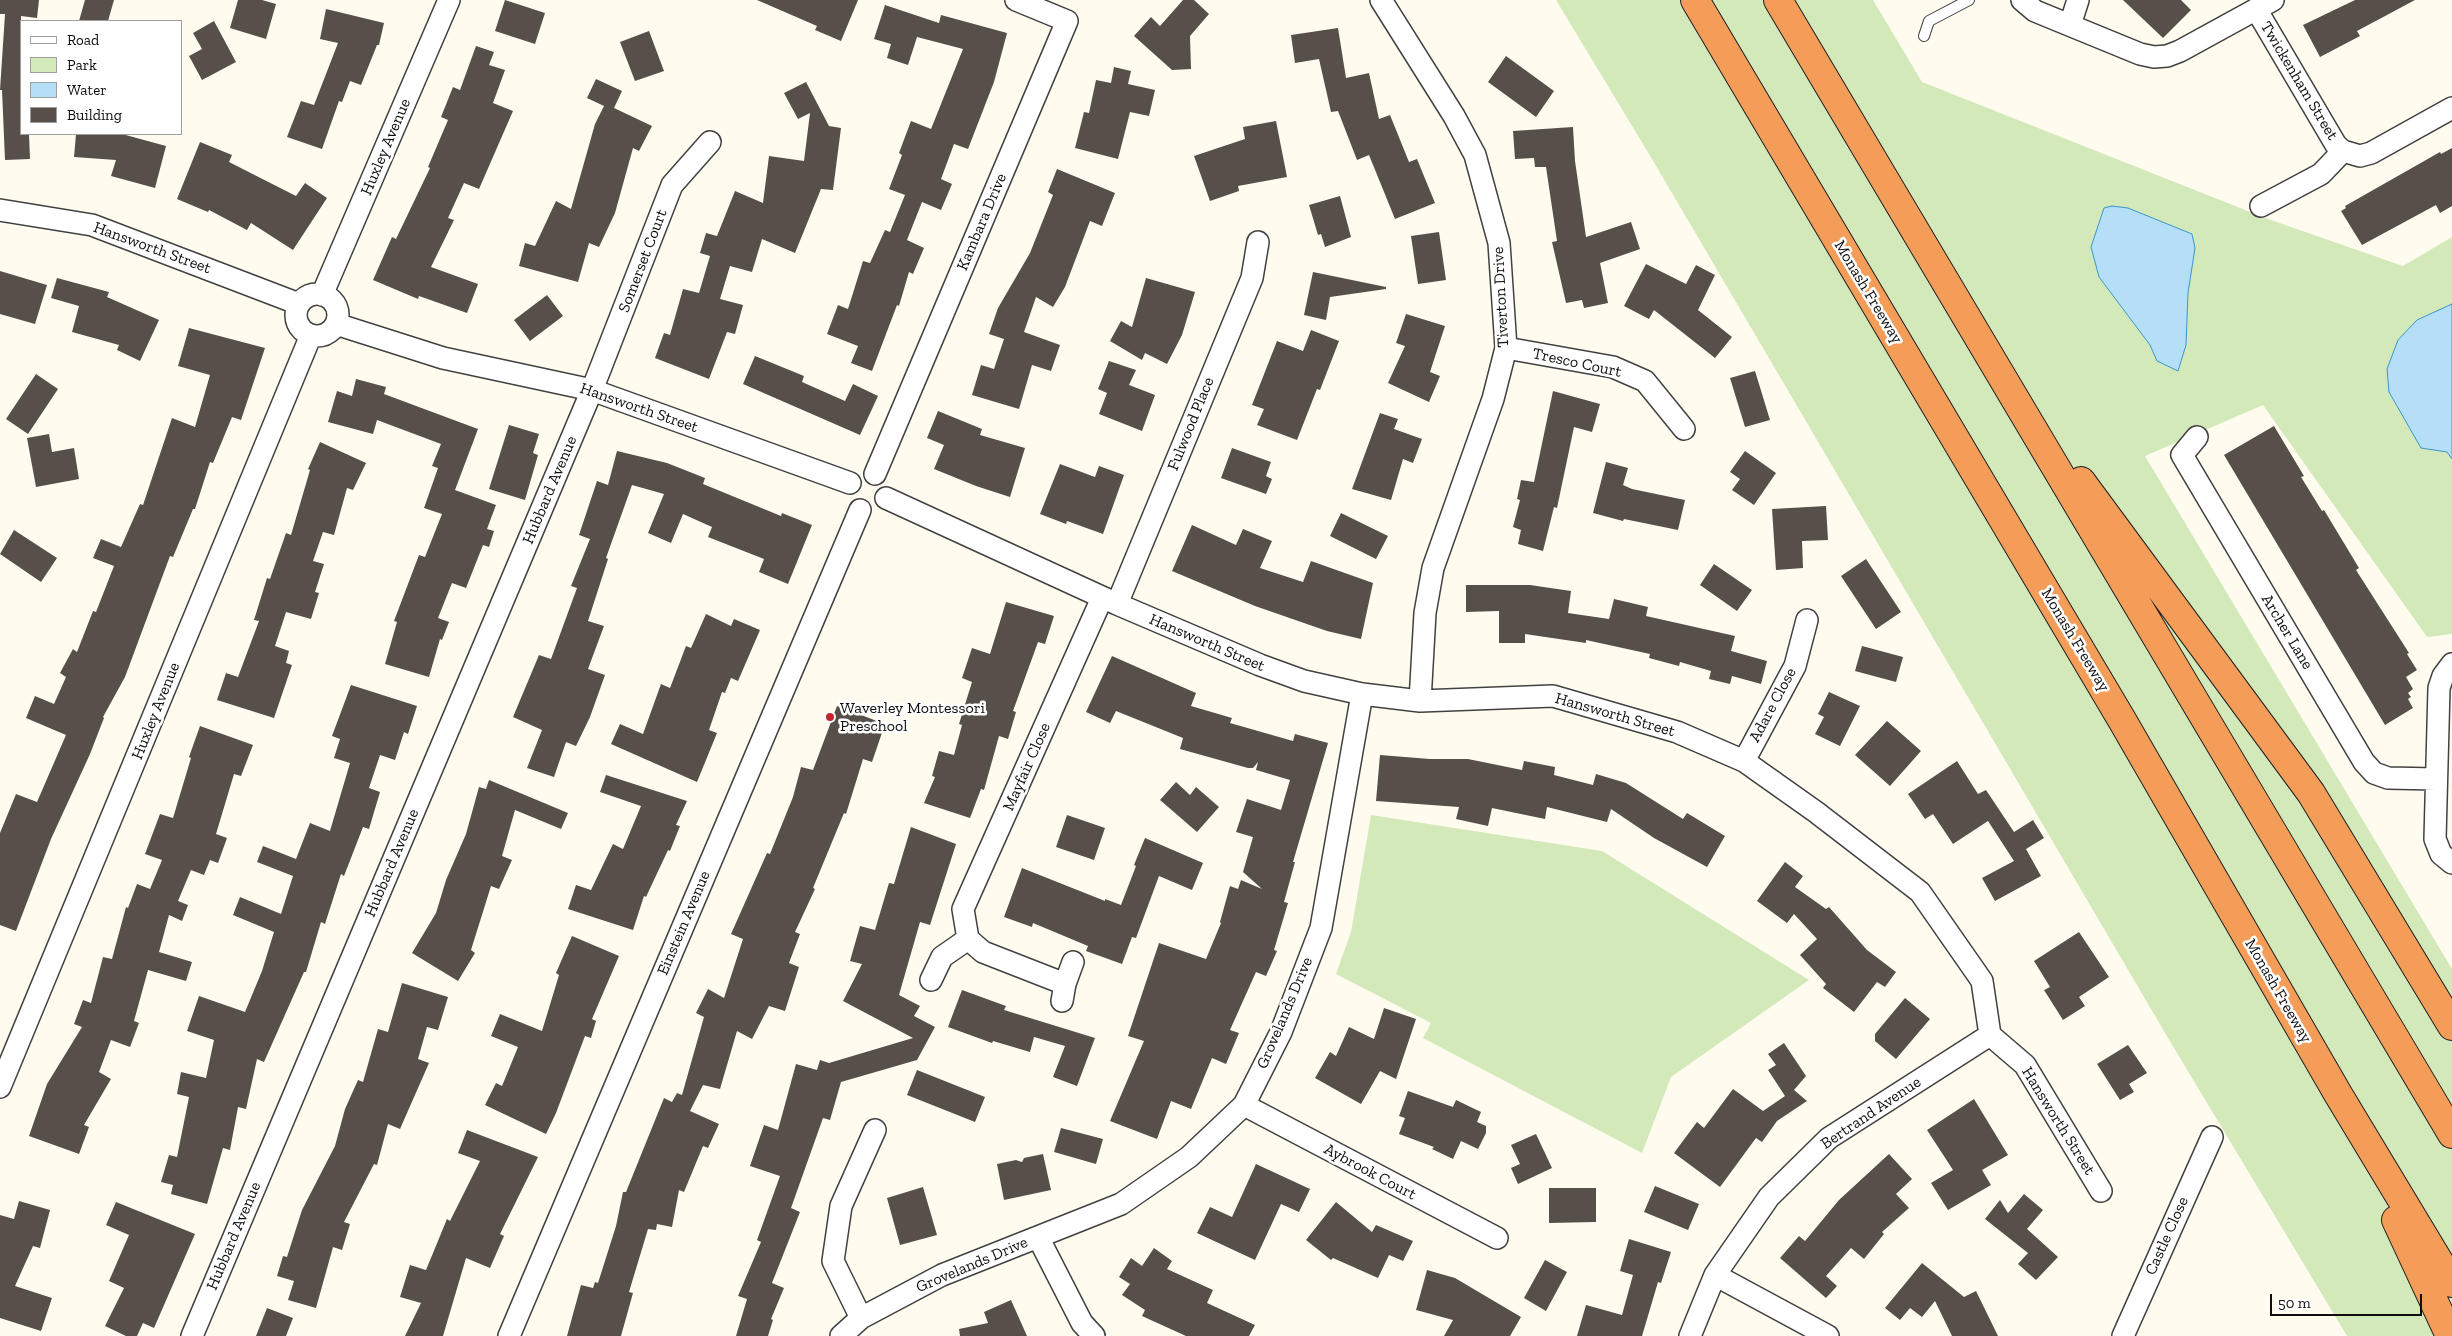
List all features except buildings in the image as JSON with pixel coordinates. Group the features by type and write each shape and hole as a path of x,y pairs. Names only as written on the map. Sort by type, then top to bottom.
{"highway":[{"name":"Monash Freeway","path":"1694,0 2122,720 2338,1094 2452,1283"},
{"path":"1778,0 2452,1134"},
{"path":"1995,366 2311,793 2452,1026"},
{"path":"2338,1094 2450,1336"}],"street":[{"name":"Huxley Avenue","path":"322,295 449,0"},
{"name":"Kambara Drive","path":"875,474 1067,21 1016,0"},
{"name":"Tiverton Drive","path":"1381,0 1454,116 1475,155 1499,243 1506,348 1493,399 1433,568 1426,613 1420,701"},
{"path":"2022,0 2035,11 2140,54 2167,56 2265,4"},
{"path":"2070,25 2078,0"},
{"name":"Twickenham Street","path":"2265,4 2336,144 2343,151"},
{"path":"2262,206 2322,174 2343,151 2360,156 2371,153 2452,108"},
{"name":"Somerset Court","path":"592,390 672,184 710,142"},
{"name":"Hansworth Street","path":"0,210 92,225 299,304"},
{"name":"Fulwood Place","path":"1109,601 1252,278 1258,242"},
{"path":"322,295 334,303 338,317 336,324 326,334 311,335 298,325 296,318 299,304 308,296 322,295"},
{"name":"Hansworth Street","path":"336,324 444,358 592,390 850,483"},
{"name":"Huxley Avenue","path":"0,1086 311,335"},
{"name":"Tresco Court","path":"1506,348 1613,367 1645,381 1684,429"},
{"name":"Hubbard Avenue","path":"192,1336 592,390"},
{"name":"Archer Lane","path":"2197,437 2182,455 2364,762 2374,773 2388,778 2436,779"},
{"path":"860,474 875,474 885,483 886,498 878,508 872,511 860,510 850,500 848,494 850,483 860,474"},
{"name":"Hansworth Street","path":"886,498 1109,601 1260,665 1304,681 1362,694 1420,701 1553,696 1677,732 1744,761 1816,812 1920,892 1982,981 1990,1036 2025,1066 2101,1191"},
{"name":"Einstein Avenue","path":"509,1336 860,510"},
{"name":"Mayfair Close","path":"968,939 964,909 1109,601"},
{"name":"Adare Close","path":"1744,761 1795,666 1807,620"},
{"path":"2452,664 2443,676 2439,688 2435,839 2441,854 2452,863"},
{"name":"Grovelands Drive","path":"841,1336 861,1318 942,1275 1121,1204 1189,1157 1244,1105 1281,1032 1321,928 1362,694"},
{"path":"931,980 942,957 968,939 983,952 1063,992 1073,962"},
{"name":"Bertrand Avenue","path":"1690,1336 1715,1275 1769,1197 1828,1138 1990,1036"},
{"name":"Aybrook Court","path":"1244,1105 1497,1238"},
{"path":"861,1318 833,1261 841,1206 875,1130"},
{"name":"Castle Close","path":"2123,1336 2212,1137"},
{"path":"1038,1237 1082,1323 1094,1336"},
{"path":"1715,1275 1828,1336"}],"lane":[{"path":"1924,36 1930,21 1969,0"}],"green space":[{"path":"1556,0 1873,0 1922,82 2268,219 2403,266 2452,237 2452,634 2427,637 2263,405 2145,456 2452,969 2452,1336 2347,1336 2171,1043 1652,159"},
{"path":"1371,815 1602,851 1809,980 1671,1077 1642,1153 1423,1038 1431,1023 1336,974 1351,932"}],"water":[{"path":"2112,206 2128,208 2192,234 2195,248 2188,293 2186,345 2178,371 2157,361 2150,345 2099,277 2091,247 2104,208"},
{"path":"2452,304 2452,459 2447,452 2421,448 2389,392 2387,369 2398,340 2417,320"}],"place":[{"name":"Waverley Montessori Preschool","path":"830,717"}]}
